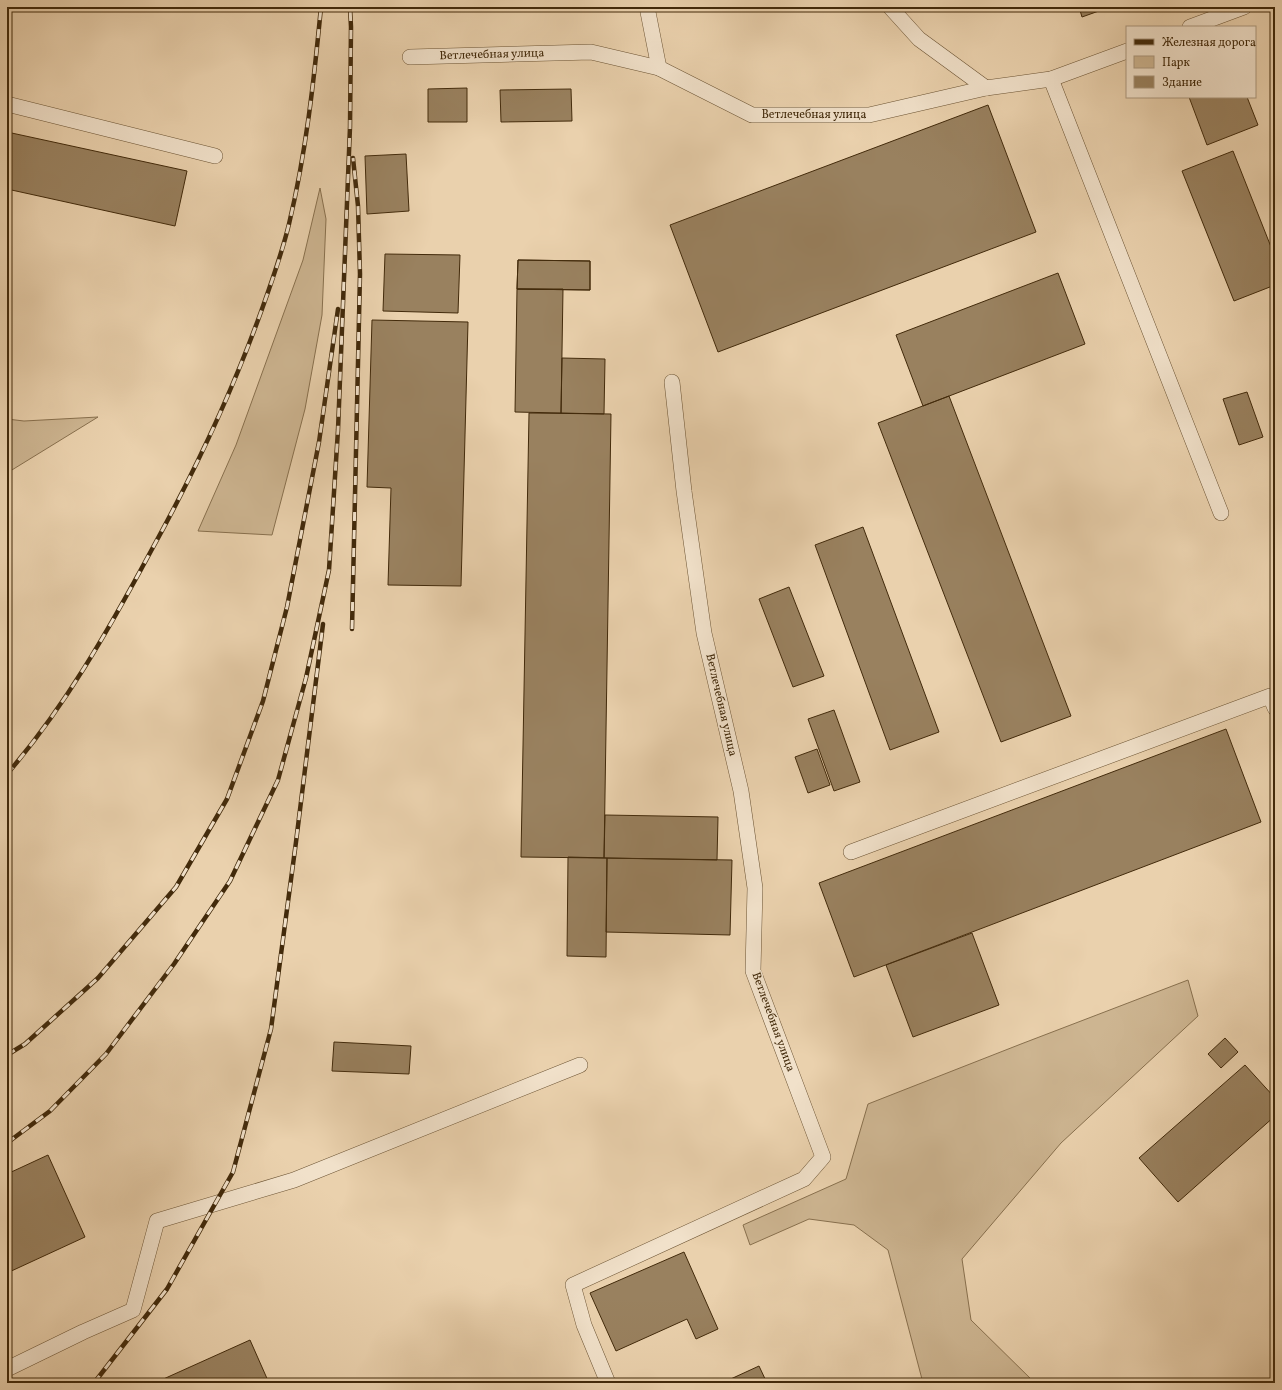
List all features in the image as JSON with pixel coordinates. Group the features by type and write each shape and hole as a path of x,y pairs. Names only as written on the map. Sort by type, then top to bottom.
{"lane":[{"path":"647,7 659,68"},
{"path":"890,7 919,39 986,88"},
{"path":"1193,26 1244,7"},
{"name":"Ветлечебная улица","path":"410,57 591,52 659,68 752,115 868,115 986,88 1051,80 1126,51"},
{"path":"1051,80 1221,513"},
{"path":"7,104 215,156"},
{"name":"Ветлечебная улица","path":"608,1383 584,1325 574,1285 804,1179 823,1156 753,971 755,888 741,791 704,632 684,491 672,382"},
{"path":"851,852 1270,696 1275,708"},
{"path":"7,1369 82,1332 133,1310 157,1221 294,1180 580,1065"}],"green space":[{"path":"320,188 326,219 322,315 305,409 272,535 198,531 236,445 303,260"},
{"path":"98,417 7,473 7,419 24,421"},
{"path":"1188,980 1198,1016 1061,1143 962,1259 971,1320 1035,1383 923,1383 888,1250 854,1225 809,1219 750,1245 743,1225 846,1179 868,1104"}],"building":[{"path":"1079,7 1110,7 1082,17"},
{"path":"467,88 467,122 428,122 428,89"},
{"path":"571,89 572,121 501,122 500,90"},
{"path":"1189,98 1247,98 1258,125 1207,145"},
{"path":"988,105 1036,232 718,352 670,225"},
{"path":"7,132 187,171 175,226 7,189"},
{"path":"1233,151 1275,257 1275,285 1234,301 1182,171"},
{"path":"406,154 409,211 367,214 365,156"},
{"path":"385,254 460,255 458,313 383,311"},
{"path":"518,260 590,261 590,290 517,289"},
{"path":"518,260 590,261 590,290 517,289"},
{"path":"1058,273 1085,344 923,406 896,335"},
{"path":"517,289 563,289 561,413 515,412"},
{"path":"372,320 468,322 461,586 388,585 391,488 367,487"},
{"path":"562,358 605,359 604,414 561,413"},
{"path":"1247,392 1263,437 1239,445 1223,399"},
{"path":"949,396 1071,716 1001,742 878,423"},
{"path":"529,413 611,414 604,858 521,857"},
{"path":"863,527 939,732 890,750 815,545"},
{"path":"789,587 824,676 793,687 759,599"},
{"path":"834,710 860,782 834,791 808,719"},
{"path":"1226,729 1261,822 854,977 819,883"},
{"path":"817,749 830,785 808,793 795,757"},
{"path":"605,815 718,817 717,860 604,858"},
{"path":"568,857 607,858 606,957 567,956"},
{"path":"607,858 732,860 730,935 606,932"},
{"path":"972,933 999,1005 913,1037 886,965"},
{"path":"1225,1038 1238,1052 1221,1068 1208,1054"},
{"path":"334,1042 411,1046 409,1074 332,1071"},
{"path":"1245,1065 1275,1098 1275,1116 1178,1202 1139,1158"},
{"path":"48,1155 85,1237 7,1273 7,1174"},
{"path":"684,1252 718,1329 696,1339 687,1319 616,1351 590,1293"},
{"path":"250,1340 269,1383 160,1383 159,1381"},
{"path":"759,1366 767,1383 722,1383"}],"railway":[{"path":"7,774 67,695 119,609 167,522 197,462 238,371 269,288 289,224 305,143 321,7"},
{"path":"7,1143 50,1111 106,1054 174,964 230,881 278,780 306,678 329,570 338,430 350,127 350,7"},
{"path":"352,629 360,274 358,206 353,158"},
{"path":"7,1055 25,1044 98,978 176,887 227,799 263,701 287,607 319,442 338,309"},
{"path":"94,1383 167,1289 233,1172 271,1029 323,624"}]}
